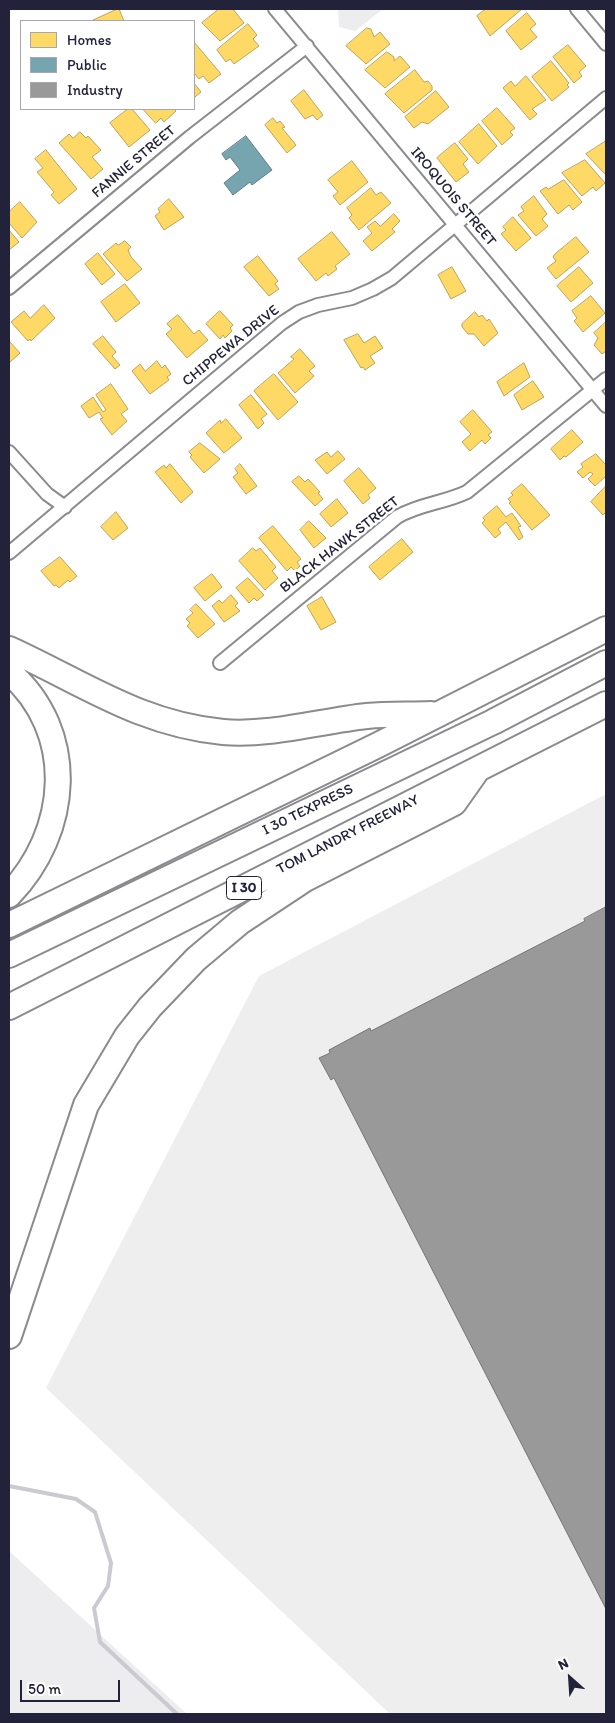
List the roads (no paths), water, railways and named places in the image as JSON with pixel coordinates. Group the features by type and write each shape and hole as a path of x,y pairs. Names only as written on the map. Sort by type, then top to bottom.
{"highway":[{"path":"9,925 440,714 606,629"},
{"path":"9,649 111,702 163,720 224,732 269,730 366,716 440,714"},
{"name":"I 30 TEXPRESS","path":"9,955 493,722 606,663"},
{"path":"9,672 26,688 44,719 52,740 59,780 56,806 46,842 27,876 9,895"},
{"name":"TOM LANDRY FREEWAY","path":"9,1006 606,704"},
{"path":"9,1336 86,1105 127,1036 150,1007 196,959 240,922 305,879 454,803 478,769"}],"street":[{"name":"IROQUOIS STREET","path":"275,9 606,406"},
{"path":"577,9 606,44"},
{"name":"FANNIE STREET","path":"9,288 190,137 307,46"},
{"name":"CHIPPEWA DRIVE","path":"9,553 282,323 299,312 318,305 352,298 392,278 606,98"},
{"name":"BLACK HAWK STREET","path":"220,663 397,516 413,508 449,500 467,492 606,379"},
{"path":"9,452 47,494 64,507"}],"waterway":[{"path":"9,1486 76,1499 95,1512 111,1563 108,1586 94,1608 100,1642 177,1714"}]}
